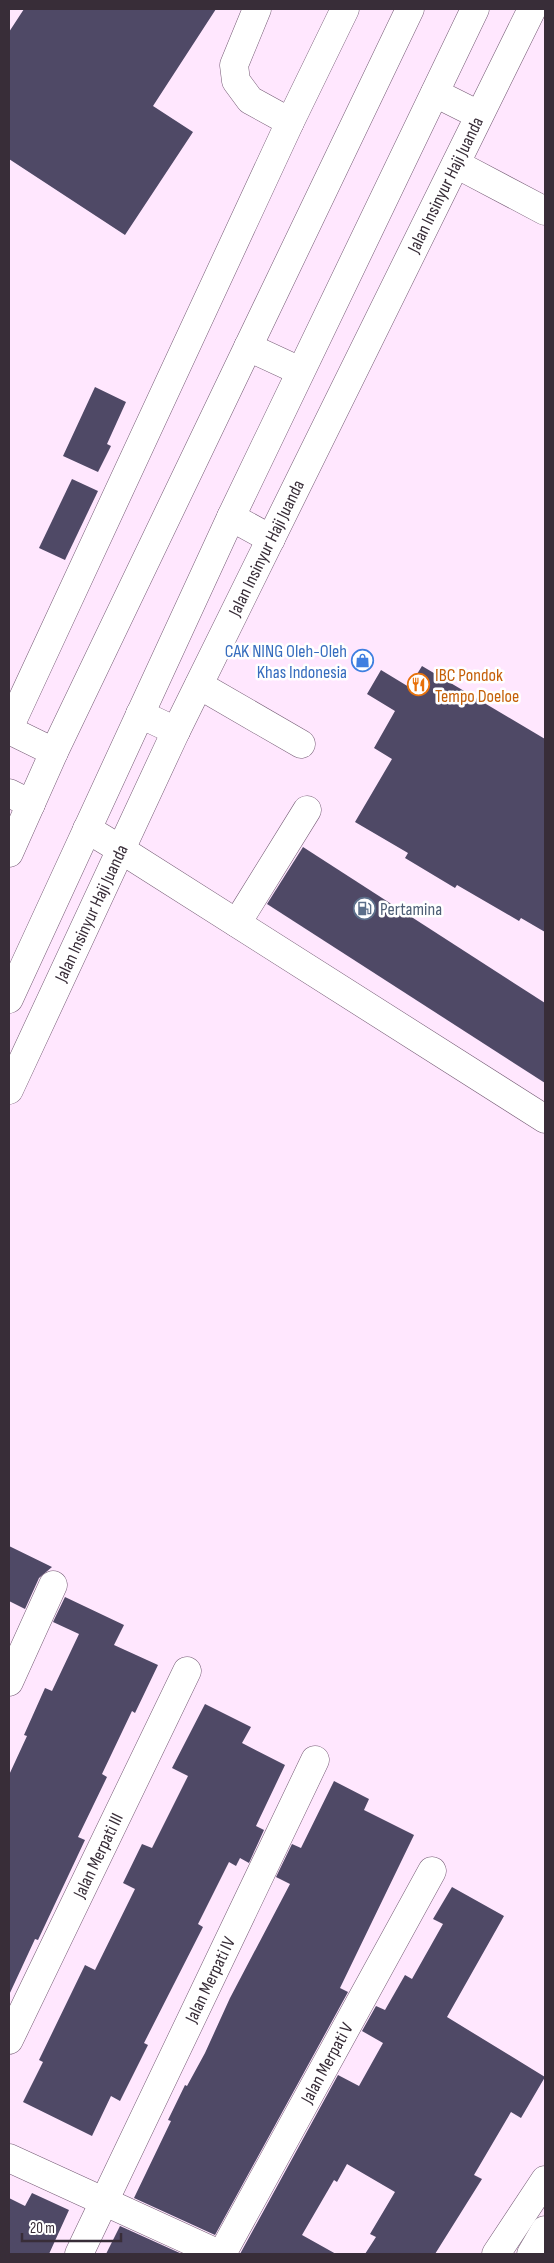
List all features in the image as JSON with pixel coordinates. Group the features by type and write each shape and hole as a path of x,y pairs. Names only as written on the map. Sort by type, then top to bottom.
{"main road":[{"path":"257,9 234,65 236,81 250,100 290,122"},
{"path":"54,752 9,729 18,685 345,9"},
{"path":"9,853 20,798 54,752 410,9"},
{"path":"9,999 230,517 475,9"},
{"name":"Jalan Insinyur Haji Juanda","path":"9,1090 176,731 532,9"},
{"path":"435,93 479,115"},
{"path":"456,164 545,211"},
{"path":"248,347 300,370"},
{"path":"230,517 271,539"},
{"path":"199,685 301,744"},
{"path":"140,714 176,731"},
{"path":"237,923 307,810"},
{"path":"87,829 545,1119"},
{"path":"9,1682 53,1585"},
{"name":"Jalan Merpati III","path":"9,2040 186,1671"},
{"name":"Jalan Merpati IV","path":"78,2254 315,1760"},
{"name":"Jalan Merpati V","path":"220,2254 432,1871"},
{"path":"9,2158 220,2254"},
{"path":"496,2254 545,2180"},
{"path":"531,2254 545,2230"}],"building":[{"path":"24,9 216,9 153,106 193,132 125,235 9,159 9,32"},
{"path":"95,387 126,402 107,444 111,446 98,472 63,456"},
{"path":"72,479 98,491 65,560 39,548"},
{"path":"422,666 545,739 545,932 521,918 519,921 457,885 455,888 405,858 408,853 355,822 392,759 374,748 395,711 367,694 381,670 409,687"},
{"path":"303,847 545,1003 545,1083 267,904"},
{"path":"9,1546 52,1567 39,1578 25,1609 9,1601"},
{"path":"65,1597 124,1625 114,1645 158,1665 135,1713 132,1711 102,1774 107,1777 78,1837 85,1840 38,1940 35,1939 9,1995 9,1775 27,1736 24,1735 45,1688 52,1691 79,1634 53,1622"},
{"path":"205,1704 251,1727 242,1743 285,1765 256,1826 264,1830 249,1863 240,1858 236,1866 229,1862 198,1924 203,1927 144,2043 148,2045 120,2101 111,2096 92,2136 23,2102 43,2062 39,2060 85,1965 95,1970 135,1889 123,1883 142,1844 152,1848 188,1776 172,1768"},
{"path":"334,1781 369,1799 364,1810 414,1835 340,1988 348,1992 215,2235 134,2198 171,2121 168,2120 185,2085 187,2086 205,2053 230,1998 290,1884 276,1877 292,1844 301,1848"},
{"path":"452,1887 504,1916 447,2017 545,2077 521,2118 511,2112 474,2175 482,2179 435,2254 365,2254 376,2237 370,2234 395,2192 347,2164 337,2182 334,2180 302,2235 336,2254 240,2254 338,2075 359,2086 383,2043 362,2031 376,2006 385,2010 405,1975 412,1979 443,1924 433,1919"},
{"path":"32,2193 69,2210 49,2254 9,2254 9,2198 25,2206"},
{"path":"120,2226 182,2254 106,2254"}],"place":[{"name":"CAK NING Oleh-Oleh Khas Indonesia","path":"363,661"},
{"name":"IBC Pondok Tempo Doeloe","path":"419,685"},
{"name":"Pertamina","path":"364,909"}]}
